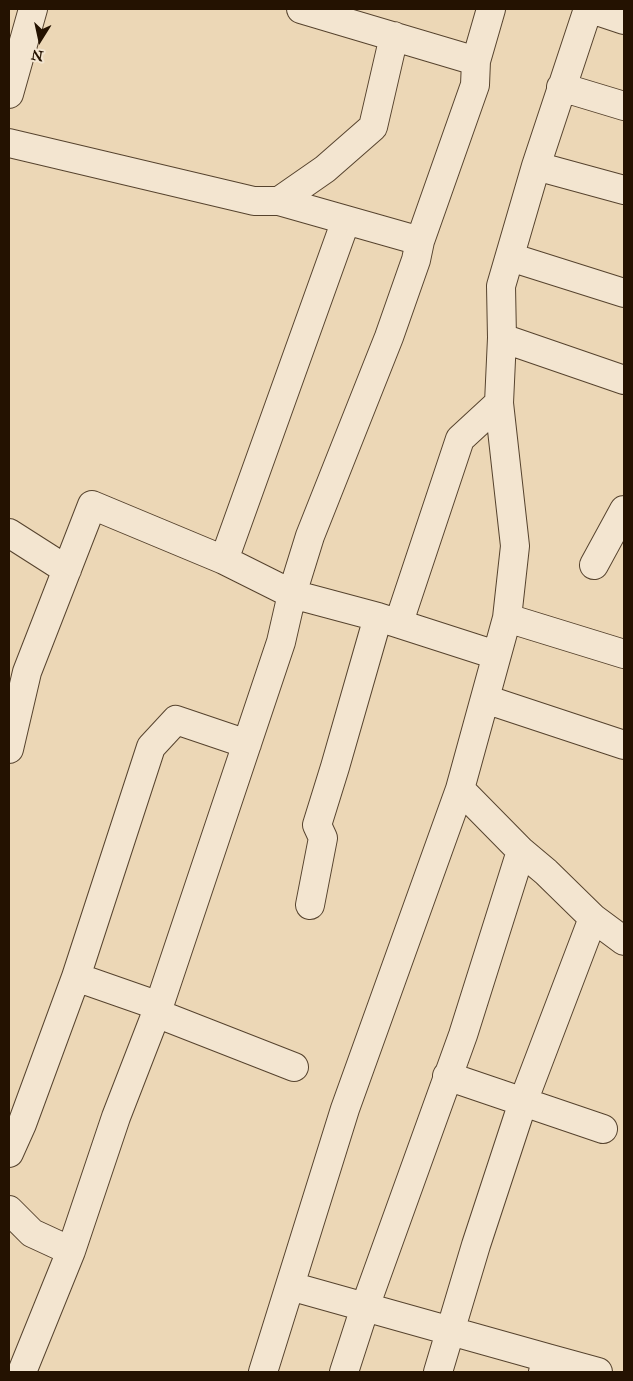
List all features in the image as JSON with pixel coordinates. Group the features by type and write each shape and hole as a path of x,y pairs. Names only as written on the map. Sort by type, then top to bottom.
{"street":[{"path":"9,94 33,9"},
{"path":"302,9 476,61"},
{"path":"22,1372 71,1251 116,1117 157,1010 281,642 292,594 310,536 389,337 416,260 420,241 475,85 476,61 491,9"},
{"path":"263,1372 345,1109 460,790 507,618 515,546 499,403 502,338 501,286 561,87 590,9 624,20"},
{"path":"279,201 325,169 373,127 394,36"},
{"path":"561,87 624,106"},
{"path":"9,143 254,201 279,201 420,241"},
{"path":"536,166 624,190"},
{"path":"224,560 346,220"},
{"path":"510,256 624,293"},
{"path":"502,338 624,380"},
{"path":"310,905 323,838 317,825 335,767 389,620 460,439 499,403"},
{"path":"9,749 27,672 92,505 224,560 292,594 389,620 496,655"},
{"path":"594,565 624,510"},
{"path":"9,533 67,570"},
{"path":"507,618 624,654"},
{"path":"485,699 624,745"},
{"path":"9,1153 22,1124 76,977 151,747 176,720 247,744"},
{"path":"460,790 521,852 546,872 593,918 624,941"},
{"path":"344,1372 365,1307 463,1035 521,852"},
{"path":"438,1372 476,1245 524,1102 593,918"},
{"path":"76,977 294,1067"},
{"path":"447,1076 603,1129"},
{"path":"9,1210 32,1233 71,1251"},
{"path":"290,1286 450,1332 545,1365 598,1372"}]}
